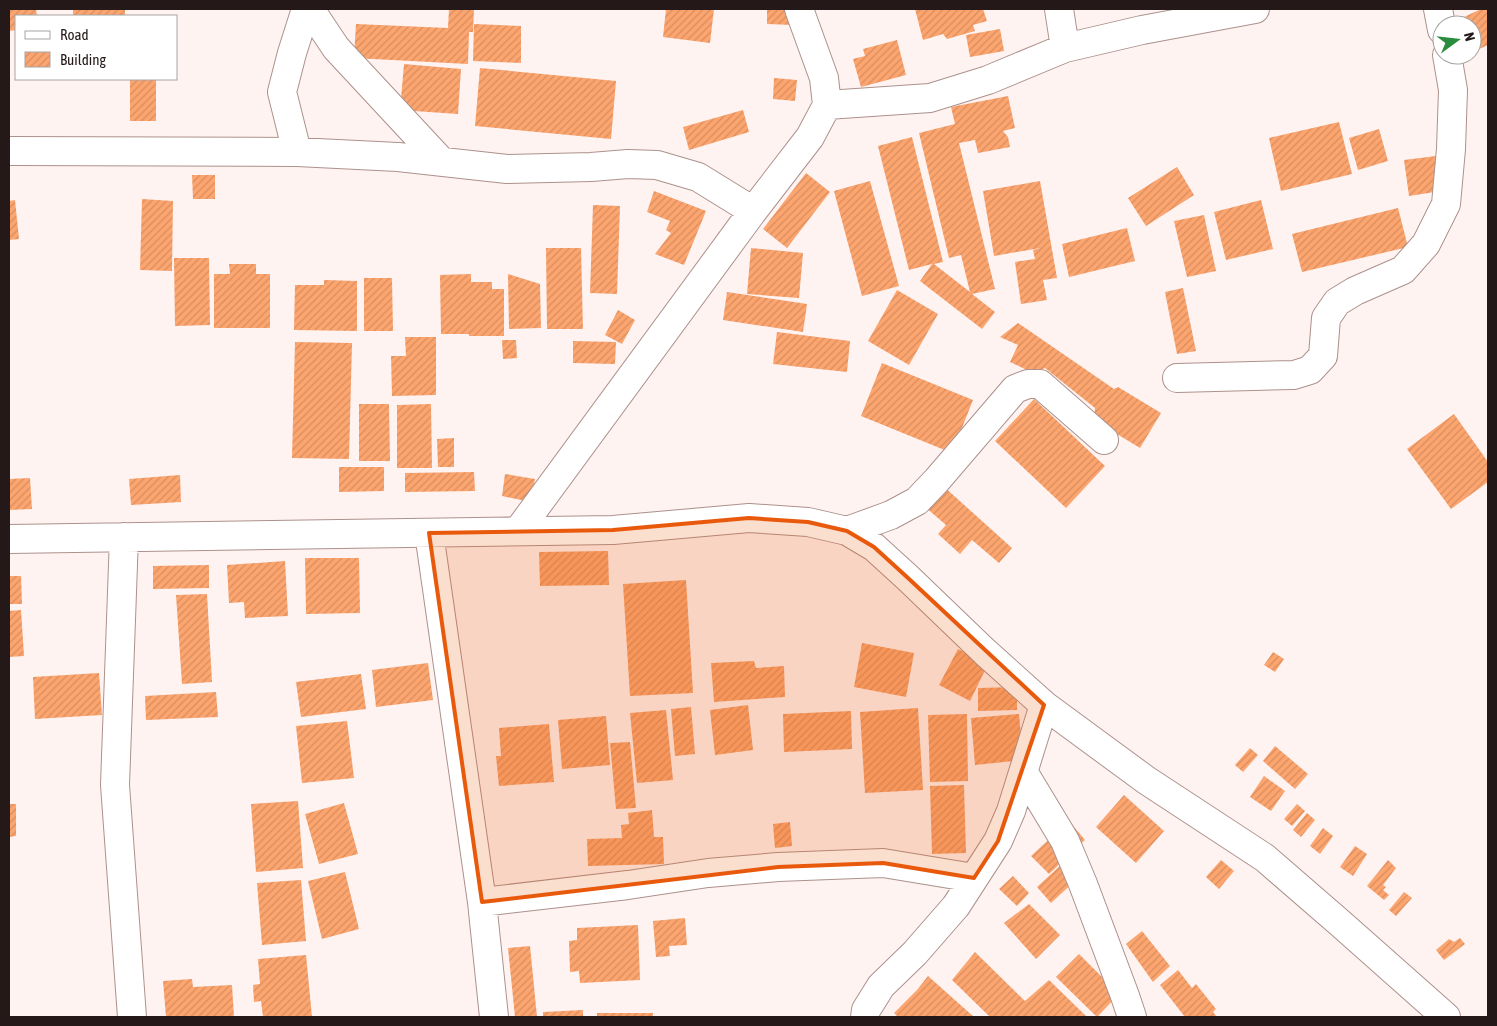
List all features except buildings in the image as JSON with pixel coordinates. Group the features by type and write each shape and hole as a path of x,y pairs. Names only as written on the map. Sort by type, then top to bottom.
{"street":[{"path":"297,152 282,92 306,9"},
{"path":"310,9 336,48 442,162"},
{"path":"518,531 753,211 810,137 827,105 824,78 799,9"},
{"path":"1059,9 1065,48"},
{"path":"827,105 930,98 988,80 1065,48 1142,30 1255,9"},
{"path":"1177,378 1294,375 1310,370 1323,356 1326,318 1337,302 1355,290 1403,270 1426,244 1446,204 1451,149 1453,90 1449,65"},
{"path":"9,151 297,152 398,157 507,169 628,164 657,165 698,177 753,211"},
{"path":"847,531 891,515 917,500 937,480 1015,389 1028,384 1040,384 1104,440"},
{"path":"9,539 613,530 748,518 808,522 847,531 874,547 1044,705 1146,780 1265,858 1446,1017"},
{"path":"430,533 482,902 494,1017"},
{"path":"124,537 115,785 132,1017"},
{"path":"865,1017 866,1010 881,986 921,947 956,906 998,841 1024,773 1044,705"},
{"path":"1024,773 1065,841 1083,884 1132,1017"},
{"path":"482,902 628,885 708,873 778,866 882,863 974,878"}],"highlighted area":[{"path":"749,518 808,522 847,531 874,547 1044,705 998,841 974,878 883,863 778,867 482,902 429,533 613,530"}]}
